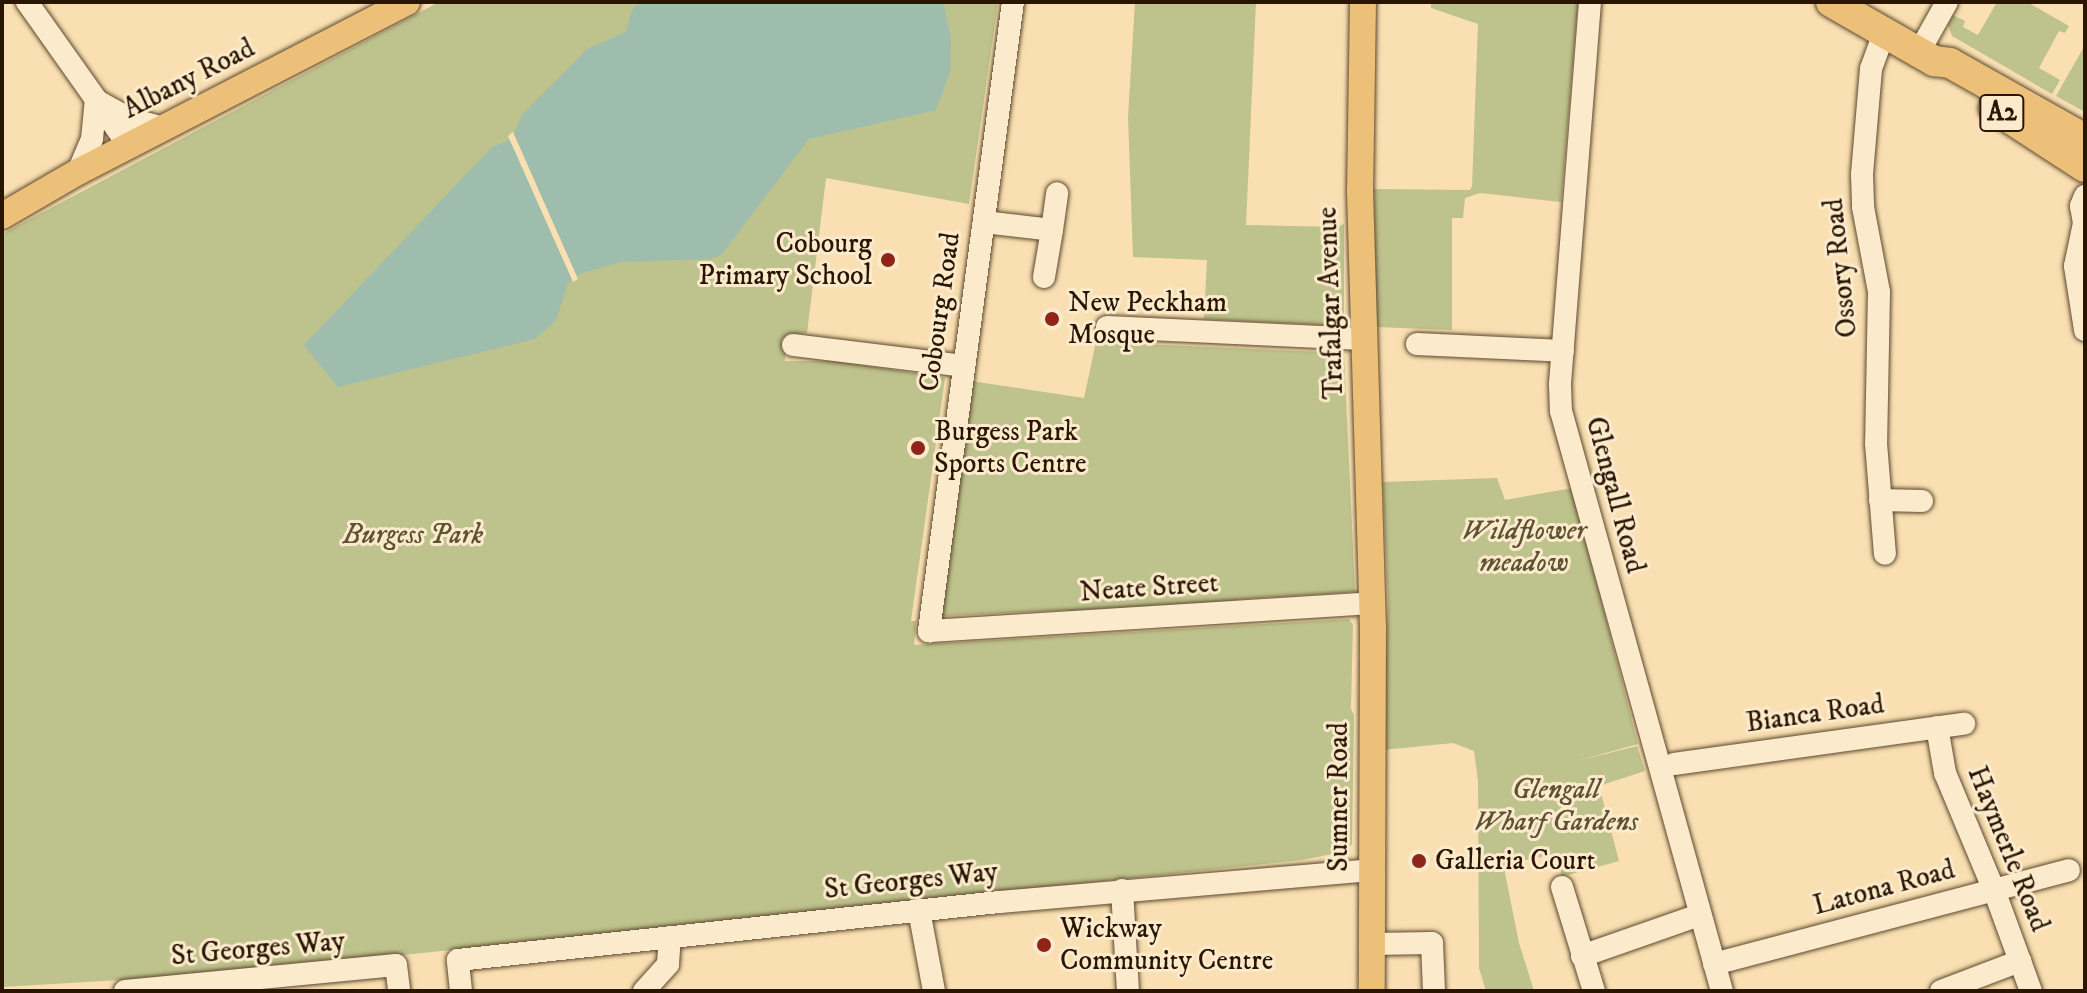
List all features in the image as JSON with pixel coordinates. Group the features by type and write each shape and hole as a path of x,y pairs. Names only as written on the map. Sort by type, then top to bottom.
{"highway":[{"name":"A2","path":"1831,2 1926,56 1950,63 2085,139"},
{"name":"A2","path":"1926,56 1951,80 2085,167"}],"main road":[{"name":"Albany Road","path":"2,216 78,172 407,2"},
{"name":"Trafalgar Avenue","path":"1363,2 1360,191 1373,603"},
{"name":"Sumner Road","path":"1372,991 1373,603"}],"street":[{"path":"27,2 129,146"},
{"name":"Cobourg Road","path":"929,631 1013,2"},
{"name":"Glengall Road","path":"1590,2 1561,411 1716,982"},
{"path":"1926,56 1947,2"},
{"name":"Ossory Road","path":"1884,33 1873,61 1866,96 1862,175 1863,207 1879,292 1876,443 1885,554"},
{"path":"96,100 130,119 164,128"},
{"path":"78,172 92,139 96,100"},
{"path":"1044,277 1057,193"},
{"path":"2085,196 2081,206 2085,223 2075,266 2085,330"},
{"path":"984,222 1052,230"},
{"path":"1107,327 1363,339"},
{"path":"1417,344 1563,351"},
{"path":"793,345 963,366"},
{"path":"1880,500 1922,501"},
{"name":"Neate Street","path":"929,631 1373,603"},
{"name":"Bianca Road","path":"1674,764 1964,724"},
{"name":"Haymerle Road","path":"1937,727 1945,773 1994,890 2031,991"},
{"name":"St Georges Way","path":"461,991 458,960 1122,890 1372,870"},
{"name":"Latona Road","path":"1716,982 1994,890 2069,870"},
{"path":"1562,887 1594,991"},
{"path":"1122,890 1128,991"},
{"path":"919,910 934,991"},
{"path":"1582,956 1699,915"},
{"path":"644,991 668,964 670,937"},
{"path":"1372,944 1432,943 1434,991"},
{"path":"1941,991 2020,961"},
{"path":"391,966 391,991"},
{"path":"391,966 399,991"},
{"name":"St Georges Way","path":"125,991 391,966"}],"green space":[{"name":"Burgess Park","path":"439,2 998,2 969,204 826,178 807,333 787,335 785,361 837,361 945,378 911,621 916,621 914,645 1349,619 1353,625 1351,709 1354,715 1352,844 1346,851 1303,860 223,974 2,987 2,234"},
{"path":"1135,2 1256,2 1246,225 1337,227 1344,224 1344,326 1204,319 1207,260 1133,257 1128,117"},
{"path":"1431,2 1578,2 1561,202 1480,193 1465,198 1463,218 1452,218 1452,330 1376,327 1374,189 1470,190 1472,186 1478,24 1431,8"},
{"path":"1997,2 2027,2 2069,26 2065,33 2059,31 2039,68 2060,80 2052,94 1952,36 1948,25 1953,15 1965,21 1963,27 1978,35"},
{"path":"2085,45 2085,112 2056,96"},
{"path":"1096,342 1344,353 1355,592 1240,599 1219,606 1072,614 1066,610 941,616 971,381 1084,398"},
{"path":"1497,478 1505,500 1572,488 1638,744 1577,761 1637,746 1645,771 1599,786 1619,861 1561,877 1560,853 1507,864 1505,873 1519,943 1534,991 1486,991 1479,968 1478,781 1474,751 1453,743 1383,750 1388,603 1383,482"}],"shaded area":[{"path":"640,2 943,2 951,38 950,72 936,110 809,139 722,254 711,259 621,262 582,273 568,283 556,320 535,339 338,387 304,345 491,148 511,139 523,114 587,49 626,32 632,10"}],"pier":[{"path":"513,132 578,279 573,282 508,136"}],"place":[{"name":"Cobourg Primary School","path":"888,260"},
{"name":"New Peckham Mosque","path":"1052,319"},
{"name":"Burgess Park Sports Centre","path":"918,448"},
{"name":"Galleria Court","path":"1419,861"},
{"name":"Wickway Community Centre","path":"1044,945"}],"park label":[{"name":"Wildflower meadow","path":"1524,547"},
{"name":"Glengall Wharf Gardens","path":"1556,806"}]}
